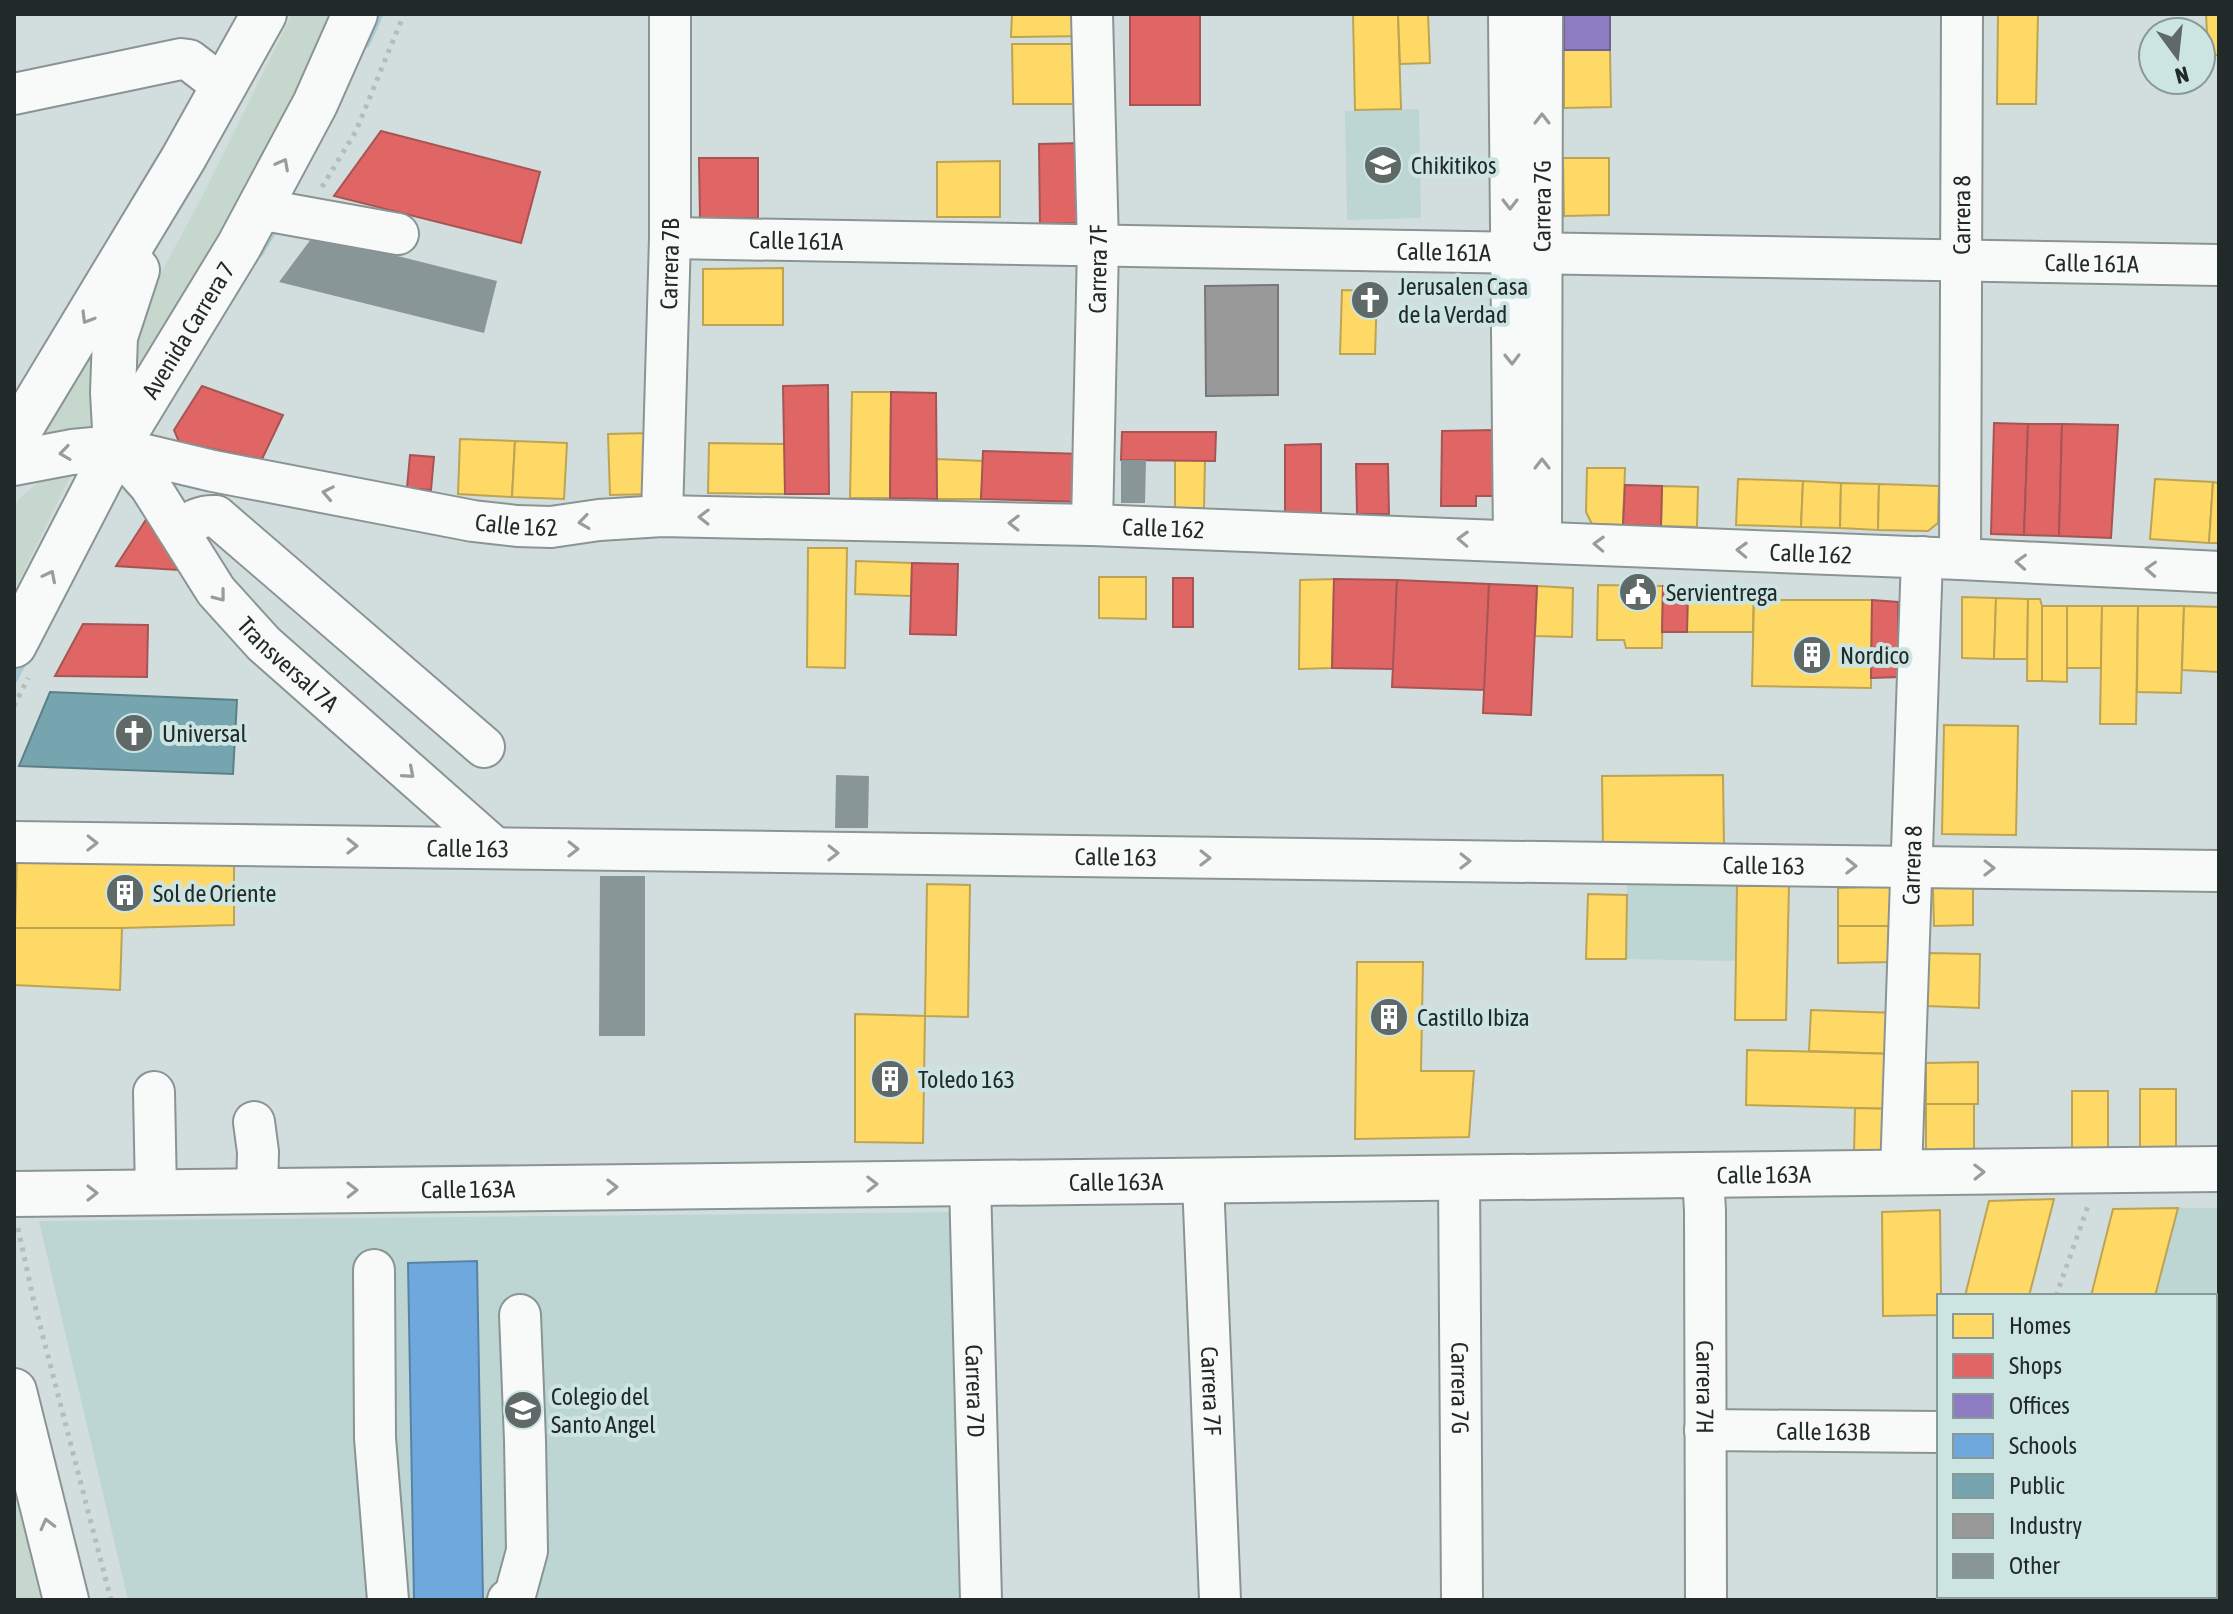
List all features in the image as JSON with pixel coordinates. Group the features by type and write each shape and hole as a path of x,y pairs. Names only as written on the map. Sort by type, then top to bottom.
{"main road":[{"path":"14,439 170,179 264,14"},
{"name":"Avenida Carrera 7","path":"14,645 116,448 259,209 315,104 355,14"},
{"path":"14,463 72,452 116,448 113,392 115,337 170,179"},
{"name":"Calle 163A","path":"16,1210 156,1192 2219,1169"},
{"path":"14,1391 66,1600"}],"street":[{"name":"Carrera 7B","path":"662,516 670,238 670,14"},
{"name":"Carrera 7F","path":"1092,14 1098,245 1092,525"},
{"name":"Carrera 7G","path":"1509,14 1526,253 1528,541"},
{"name":"Carrera 7G","path":"1526,253 1542,14"},
{"name":"Carrera 8","path":"1901,1173 1911,867 1941,558 1961,260 1962,14"},
{"path":"14,94 181,59 189,60 224,87"},
{"path":"259,209 398,234"},
{"name":"Calle 161A","path":"670,238 2219,265"},
{"name":"Calle 162","path":"116,448 213,471 502,525 551,527 662,516 1092,525 1941,558 2219,572"},
{"name":"Transversal 7A","path":"116,448 150,486 216,591 264,644 495,848"},
{"path":"178,530 196,518 216,516 484,747"},
{"name":"Calle 163","path":"14,842 2219,871"},
{"path":"154,1092 156,1192"},
{"path":"254,1122 258,1152 257,1191"},
{"name":"Carrera 7H","path":"1703,1175 1706,1600"},
{"name":"Carrera 7G","path":"1459,1178 1462,1600"},
{"name":"Carrera 7F","path":"1203,1181 1220,1600"},
{"name":"Carrera 7D","path":"970,1183 981,1600"},
{"path":"374,1270 375,1438 388,1600"},
{"path":"508,1600 515,1595 527,1551 520,1315"},
{"name":"Calle 163B","path":"1705,1430 1937,1432"}],"path":[{"path":"2057,1294 2101,1171"},
{"path":"16,1210 33,1298 111,1600"}],"shaded area":[{"name":"Chikitikos","path":"1419,109 1421,218 1347,220 1345,111"},
{"path":"1627,884 1737,886 1736,961 1626,959"},
{"path":"2178,1208 2219,1208 2219,1600 2077,1600 2217,1598 2217,1294 2156,1294"},
{"name":"Colegio del Santo Angel","path":"961,1212 965,1600 128,1600 39,1221"}],"green space":[{"path":"292,14 330,14 252,178 134,375 139,333 151,291 201,199"},
{"path":"100,345 94,436 41,434"},
{"path":"72,473 14,591 14,508 20,498 45,477"},
{"path":"14,1488 44,1600 14,1600"}],"building: Homes":[{"path":"1012,14 1085,14 1086,36 1011,37"},
{"path":"1353,14 1398,14 1401,109 1355,110"},
{"path":"1398,14 1428,14 1430,63 1400,64"},
{"path":"1998,14 2038,14 2036,104 1997,104"},
{"path":"2219,14 2219,55 2217,16 2206,16"},
{"path":"1012,44 1087,44 1087,104 1013,104"},
{"path":"1564,50 1610,50 1611,107 1564,108"},
{"path":"1563,158 1609,158 1609,215 1564,216"},
{"path":"1000,161 1000,217 937,217 937,162"},
{"path":"783,268 783,325 703,325 703,269"},
{"path":"1342,290 1377,291 1375,354 1340,354"},
{"path":"852,392 891,392 890,498 850,498"},
{"path":"649,433 652,494 610,495 608,434"},
{"path":"460,439 515,441 512,497 458,494"},
{"path":"515,441 567,443 564,499 512,497"},
{"path":"709,443 785,444 785,494 708,493"},
{"path":"936,459 984,461 981,499 937,499"},
{"path":"1175,460 1205,460 1204,508 1175,508"},
{"path":"1587,468 1625,468 1623,525 1592,524 1586,512"},
{"path":"1738,479 1803,481 1801,527 1736,525"},
{"path":"2155,479 2213,482 2209,543 2150,539"},
{"path":"1803,481 1841,483 1840,528 1801,527"},
{"path":"2213,482 2219,483 2219,543 2209,543"},
{"path":"1841,483 1879,484 1878,530 1840,528"},
{"path":"1879,484 1939,486 1938,523 1928,531 1878,530"},
{"path":"1662,486 1698,487 1697,527 1661,526"},
{"path":"808,548 847,548 845,668 807,667"},
{"path":"856,561 912,563 911,596 855,594"},
{"path":"1099,577 1146,577 1146,619 1099,618"},
{"path":"1334,579 1332,668 1299,669 1300,580"},
{"path":"1598,585 1663,586 1662,648 1626,648 1624,640 1597,640"},
{"path":"1537,586 1573,588 1572,637 1535,636"},
{"path":"1688,586 1754,587 1753,632 1687,632"},
{"path":"1962,597 1996,598 1994,659 1962,658"},
{"path":"1996,598 2028,599 2027,659 1994,659"},
{"path":"2028,599 2040,599 2042,606 2042,681 2027,681"},
{"name":"Nordico","path":"1754,600 1872,600 1871,688 1752,686"},
{"path":"2042,606 2067,606 2067,682 2042,681"},
{"path":"2067,606 2102,606 2101,668 2067,668"},
{"path":"2102,606 2138,606 2136,724 2100,724"},
{"path":"2138,606 2184,606 2181,693 2137,692"},
{"path":"2184,606 2219,607 2219,672 2182,670"},
{"path":"1944,725 2018,726 2016,835 1942,834"},
{"path":"1723,775 1724,847 1603,848 1602,776"},
{"name":"Sol de Oriente","path":"17,853 234,861 234,925 15,928"},
{"path":"927,884 970,885 968,1017 925,1016"},
{"path":"1737,886 1789,886 1786,1020 1735,1020"},
{"path":"1892,886 1892,926 1838,926 1838,888"},
{"path":"1973,887 1973,925 1934,926 1933,888"},
{"path":"1588,894 1627,895 1626,959 1586,959"},
{"path":"1838,926 1892,926 1892,962 1838,963"},
{"path":"15,928 122,928 120,990 14,985"},
{"path":"1928,953 1980,954 1979,1008 1927,1006"},
{"name":"Castillo Ibiza","path":"1357,962 1423,962 1421,1071 1474,1071 1469,1137 1355,1139"},
{"path":"1811,1010 1896,1013 1895,1054 1809,1051"},
{"name":"Toledo 163","path":"855,1014 925,1016 923,1143 855,1142"},
{"path":"1747,1050 1895,1054 1893,1109 1746,1105"},
{"path":"1978,1062 1978,1104 1926,1104 1926,1063"},
{"path":"2140,1089 2176,1089 2176,1148 2140,1148"},
{"path":"2072,1091 2108,1091 2108,1150 2072,1150"},
{"path":"1926,1104 1974,1104 1974,1153 1926,1153"},
{"path":"1855,1108 1893,1109 1892,1140 1880,1153 1854,1153"},
{"path":"2054,1199 2030,1294 1966,1294 1989,1201"},
{"path":"2178,1208 2156,1294 2092,1294 2113,1209"},
{"path":"1940,1210 1941,1294 1937,1294 1937,1315 1883,1316 1882,1212"}],"building: Shops":[{"path":"1130,14 1200,14 1200,105 1130,105"},
{"path":"381,131 540,172 521,243 334,196"},
{"path":"1081,143 1082,223 1040,224 1039,144"},
{"path":"699,158 758,158 758,218 700,218"},
{"path":"828,385 829,494 785,494 783,386"},
{"path":"202,386 283,415 262,459 179,442 174,430"},
{"path":"891,392 936,393 937,499 890,498"},
{"path":"1994,423 2028,424 2024,535 1991,534"},
{"path":"2028,424 2062,424 2059,536 2024,535"},
{"path":"2062,424 2118,425 2111,538 2059,536"},
{"path":"1494,430 1494,496 1476,496 1476,506 1441,506 1442,431"},
{"path":"1122,432 1216,432 1215,461 1121,460"},
{"path":"1321,444 1321,513 1285,513 1285,445"},
{"path":"983,451 1083,454 1081,502 981,499"},
{"path":"410,455 434,457 431,490 407,488"},
{"path":"1356,464 1388,464 1389,514 1357,514"},
{"path":"1625,485 1662,486 1661,526 1623,525"},
{"path":"149,515 178,570 116,566"},
{"path":"912,563 958,564 956,635 910,634"},
{"path":"1173,578 1193,578 1193,627 1173,627"},
{"path":"1334,579 1397,580 1395,669 1332,668"},
{"path":"1397,580 1489,584 1485,690 1392,687"},
{"path":"1489,584 1537,586 1531,715 1483,713"},
{"path":"1663,586 1688,586 1687,632 1662,632"},
{"path":"1872,600 1898,602 1899,677 1871,678"},
{"path":"83,624 148,625 147,677 55,676"}],"building: Offices":[{"path":"1564,14 1610,14 1610,50 1564,50"}],"building: Schools":[{"path":"477,1261 483,1600 414,1600 408,1263"}],"building: Public":[{"name":"Universal","path":"50,692 237,700 233,774 19,766"}],"building: Industry":[{"path":"1278,285 1278,395 1206,396 1205,286"}],"building: Other":[{"path":"314,235 497,281 484,333 279,282"},
{"path":"1121,460 1146,460 1145,503 1121,503"},
{"path":"836,775 869,776 868,828 835,828"},
{"path":"600,876 645,876 645,1036 599,1036"}],"waterway":[{"path":"366,43 379,14"},
{"path":"259,253 278,221"},
{"path":"14,678 25,656"}],"place":[{"name":"Chikitikos","path":"1383,165"},
{"name":"Jerusalen Casa de la Verdad","path":"1370,300"},
{"name":"Servientrega","path":"1638,592"},
{"name":"Nordico","path":"1812,655"},
{"name":"Universal","path":"134,733"},
{"name":"Sol de Oriente","path":"125,893"},
{"name":"Castillo Ibiza","path":"1389,1017"},
{"name":"Toledo 163","path":"890,1079"},
{"name":"Colegio del Santo Angel","path":"523,1410"}]}
